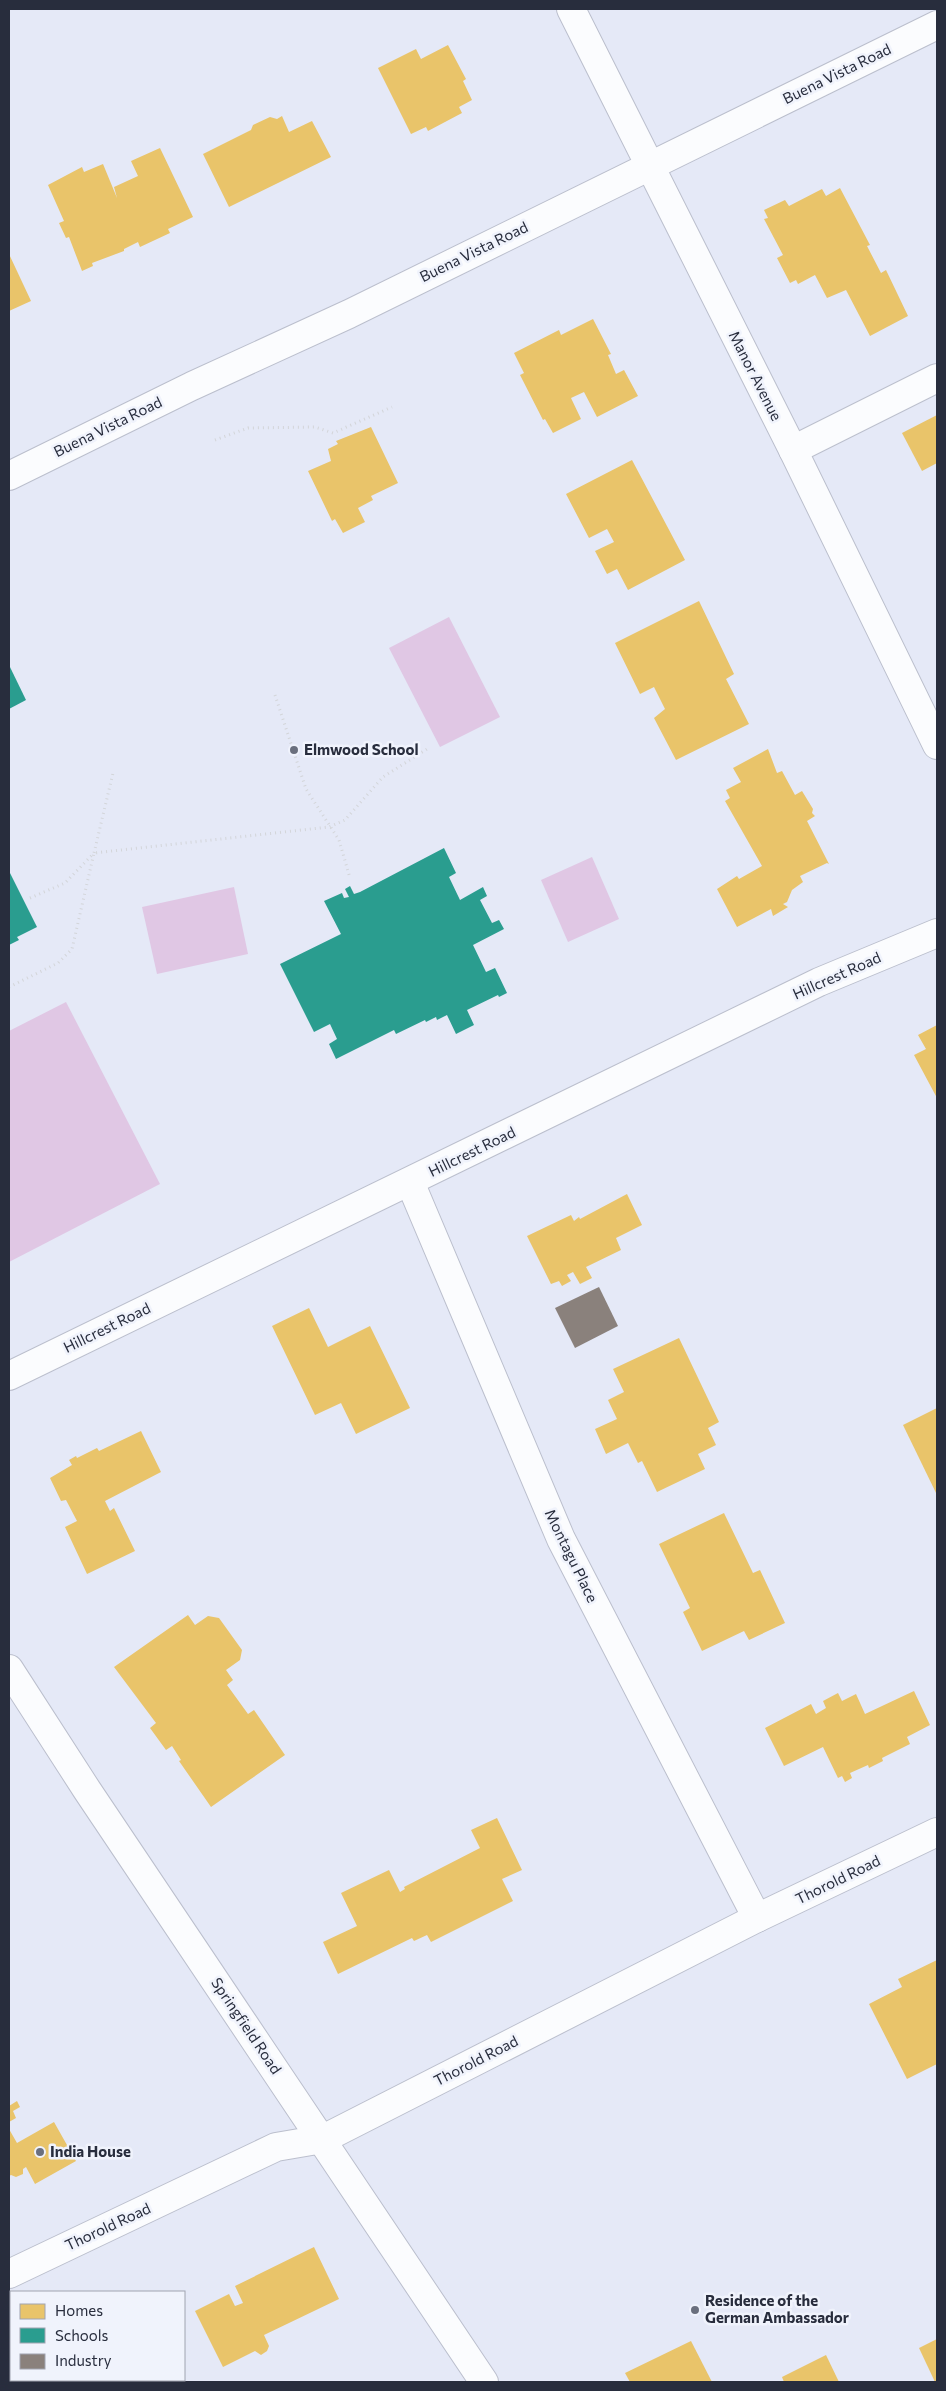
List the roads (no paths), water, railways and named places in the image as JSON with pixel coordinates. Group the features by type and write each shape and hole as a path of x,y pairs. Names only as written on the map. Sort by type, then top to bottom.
{"street":[{"name":"Manor Avenue","path":"571,9 793,450 937,745"},
{"name":"Buena Vista Road","path":"9,476 192,386 349,314 937,25"},
{"path":"793,450 937,378"},
{"name":"Hillcrest Road","path":"9,1376 819,982 937,933"},
{"name":"Montagu Place","path":"410,1182 561,1539 757,1918"},
{"name":"Springfield Road","path":"9,1669 87,1790 323,2139 484,2382"},
{"name":"Thorold Road","path":"9,2274 276,2147 323,2139 757,1918 937,1832"}],"place":[{"name":"Elmwood School","path":"294,750"},
{"name":"India House","path":"40,2152"},
{"name":"Residence of the German Ambassador","path":"695,2310"}]}
